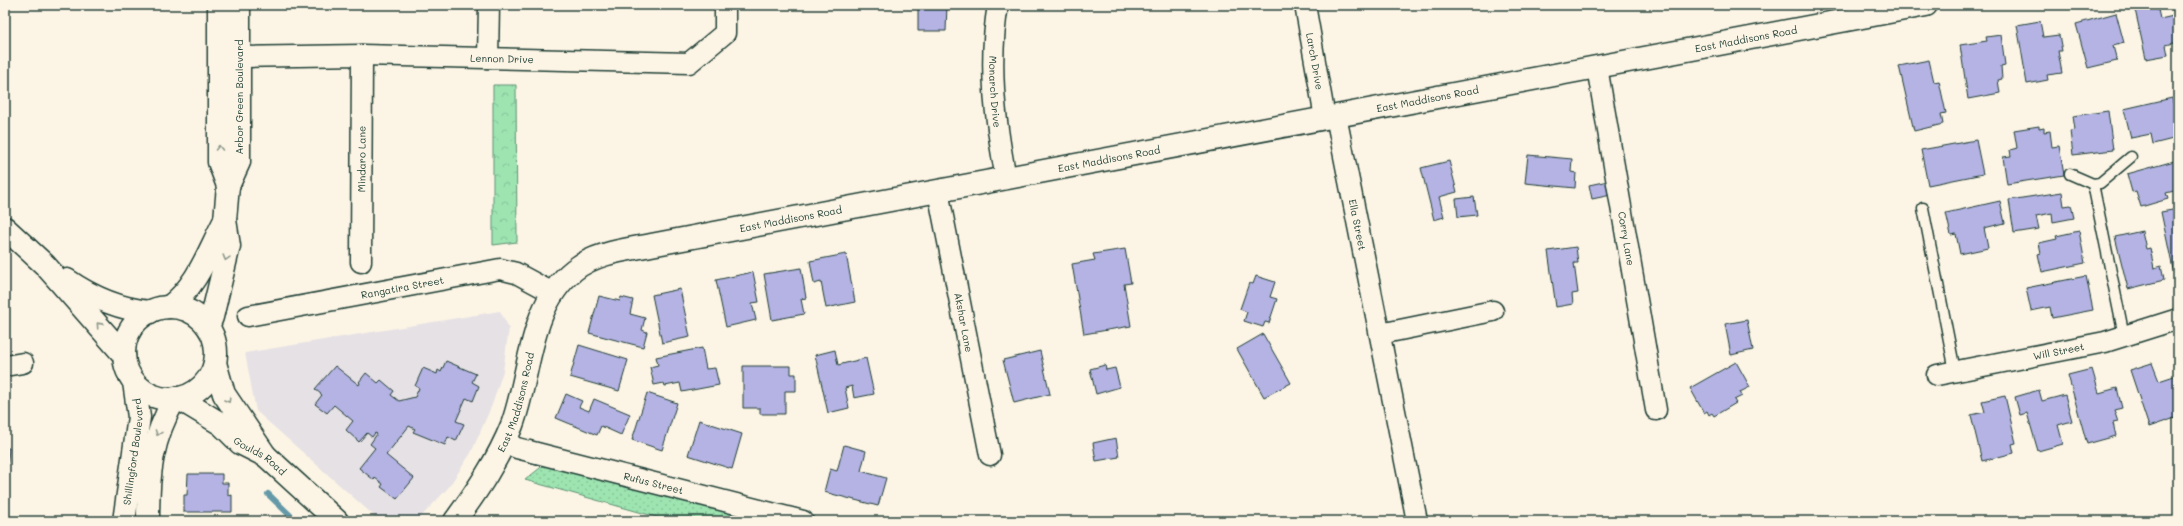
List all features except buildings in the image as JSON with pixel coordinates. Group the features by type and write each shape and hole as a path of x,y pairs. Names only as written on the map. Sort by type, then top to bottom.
{"street":[{"name":"Arbor Green Boulevard","path":"219,5 219,162 228,186"},
{"name":"Arbor Green Boulevard","path":"208,327 212,317 229,246 225,220 228,186 239,162 239,5"},
{"path":"488,58 489,5"},
{"name":"Lennon Drive","path":"240,57 362,55 690,63 725,32 725,5"},
{"name":"Monarch Drive","path":"998,5 993,45 993,88 997,134 1006,178"},
{"name":"Larch Drive","path":"1305,5 1330,117"},
{"name":"East Maddisons Road","path":"455,521 484,480 504,443 522,391 536,329 541,314 552,293 562,280 574,269 588,261 604,255 1597,67 1868,10 1926,5"},
{"name":"Mindaro Lane","path":"361,262 362,55"},
{"name":"Corry Lane","path":"1597,67 1656,410"},
{"name":"Ella Street","path":"1330,117 1380,334 1417,521"},
{"name":"Akshar Lane","path":"938,191 990,455"},
{"name":"Arbor Green Boulevard","path":"159,310 181,298 199,274 225,220"},
{"path":"5,228 45,265 124,355"},
{"path":"45,265 81,290 104,302 133,310 159,310 188,310 202,319 211,332 216,347 215,363 209,378 199,388 187,396 177,398 158,397 145,391 134,382 127,369 124,355 126,341 132,328 143,316 159,310"},
{"name":"Rangatira Street","path":"248,316 500,269 516,273 552,293"},
{"path":"1380,334 1493,311"},
{"name":"Will Street","path":"1946,373 2105,342 2178,319"},
{"path":"215,363 224,394 266,456"},
{"name":"Shillingford Boulevard","path":"124,521 139,417 134,382"},
{"name":"Shillingford Boulevard","path":"148,521 148,486 152,454 162,423 177,398"},
{"name":"Goulds Road","path":"177,398 221,424 240,442 266,456 337,521"},
{"name":"Rufus Street","path":"504,443 517,448 803,521"}],"lane":[{"path":"2070,174 2093,184 2106,180 2131,157"},
{"path":"2093,184 2124,336"},
{"path":"1923,208 1946,373"}],"shaded area":[{"path":"500,311 509,328 503,371 492,405 471,453 448,488 417,521 380,521 256,411 245,353"}],"green space":[{"path":"493,85 516,85 517,242 493,245"},
{"path":"550,460 772,521 671,521 525,480"}],"waterway":[{"path":"268,494 296,521"}]}
